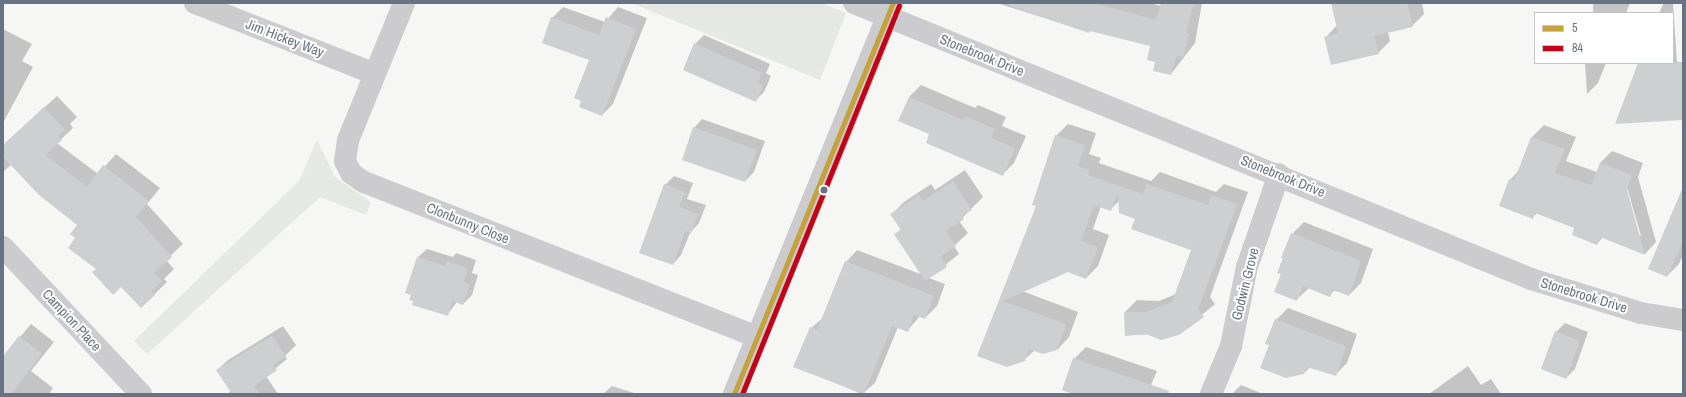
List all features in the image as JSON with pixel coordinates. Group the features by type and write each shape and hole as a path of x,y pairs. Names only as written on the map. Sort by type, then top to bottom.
{"street":[{"name":"Jim Hickey Way","path":"195,3 375,74"},
{"name":"Clonbunny Close","path":"404,3 345,148 345,161 351,173 364,182 757,337"},
{"name":"Stonebrook Drive","path":"854,3 890,10 1531,279 1641,313 1683,320"},
{"path":"734,394 890,10"},
{"name":"Godwin Grove","path":"1211,394 1231,346 1247,267 1279,174"},
{"name":"Campion Place","path":"3,247 141,394"}],"shaded area":[{"path":"631,3 821,3 846,13 820,80"},
{"path":"317,140 335,177 371,202 366,215 320,197 147,354 134,341 299,181"}],"building":[{"path":"1010,3 1094,3 1156,20 1161,3 1194,3 1186,33 1189,34 1183,57 1177,55 1171,75 1153,71 1155,62 1147,60 1150,46 1090,31 1089,33 1010,6"},
{"path":"1331,3 1407,3 1413,27 1374,36 1379,54 1331,65 1324,37 1338,33"},
{"path":"551,17 599,35 606,17 636,29 602,116 579,107 581,101 574,98 589,60 542,43"},
{"path":"694,43 762,73 758,82 763,85 756,102 683,70"},
{"path":"1683,63 1683,120 1615,124 1638,64"},
{"path":"909,97 963,120 965,116 995,129 991,138 1015,148 1003,176 926,143 929,134 898,121"},
{"path":"44,107 65,130 58,137 62,140 45,155 87,187 103,165 149,201 136,217 172,257 154,273 162,281 152,291 155,295 141,308 121,287 113,295 92,272 96,269 68,248 75,238 70,234 77,225 39,195 3,157 3,145"},
{"path":"693,127 757,150 745,182 682,160"},
{"path":"1055,135 1085,145 1078,166 1089,170 1088,175 1143,194 1147,184 1208,205 1211,195 1237,204 1198,310 1204,317 1179,335 1161,340 1146,334 1125,336 1124,312 1146,312 1172,302 1191,250 1131,229 1135,219 1119,213 1118,193 1111,211 1094,205 1081,241 1098,247 1086,279 1068,272 1003,301 1066,324 1057,350 1043,354 1029,349 1025,361 1007,367 977,356 1036,206 1032,205"},
{"path":"1531,137 1565,149 1555,173 1591,185 1600,163 1632,175 1627,190 1645,255 1600,237 1597,245 1572,235 1574,228 1535,213 1533,219 1499,206 1509,179 1514,181"},
{"path":"953,181 972,210 962,216 964,219 946,231 956,246 941,256 947,267 925,281 894,234 901,230 890,214 919,195 923,201"},
{"path":"664,184 685,192 679,207 698,214 691,233 685,231 673,265 639,253"},
{"path":"1683,187 1683,241 1667,277 1648,269"},
{"path":"1291,233 1361,261 1349,296 1333,290 1330,297 1303,286 1297,301 1274,292 1281,274 1277,273 1283,258 1281,258"},
{"path":"417,257 445,266 447,261 468,268 464,282 470,284 463,305 452,301 448,316 412,305 413,301 409,300 411,295 405,293"},
{"path":"845,261 934,296 925,319 914,315 908,332 892,326 864,394 793,367 810,327 817,330"},
{"path":"1275,319 1346,346 1336,376 1307,367 1304,374 1286,378 1260,368 1269,345 1265,344"},
{"path":"1555,331 1580,341 1566,379 1541,369"},
{"path":"19,336 42,354 11,394 3,394 3,356"},
{"path":"272,336 286,356 273,365 277,370 254,386 260,394 232,394 216,370"},
{"path":"1073,358 1169,391 1168,394 1073,394 1062,390"}],"transit line":[{"name":"5","path":"734,394 893,3"},
{"name":"84","path":"742,394 899,6"}]}
